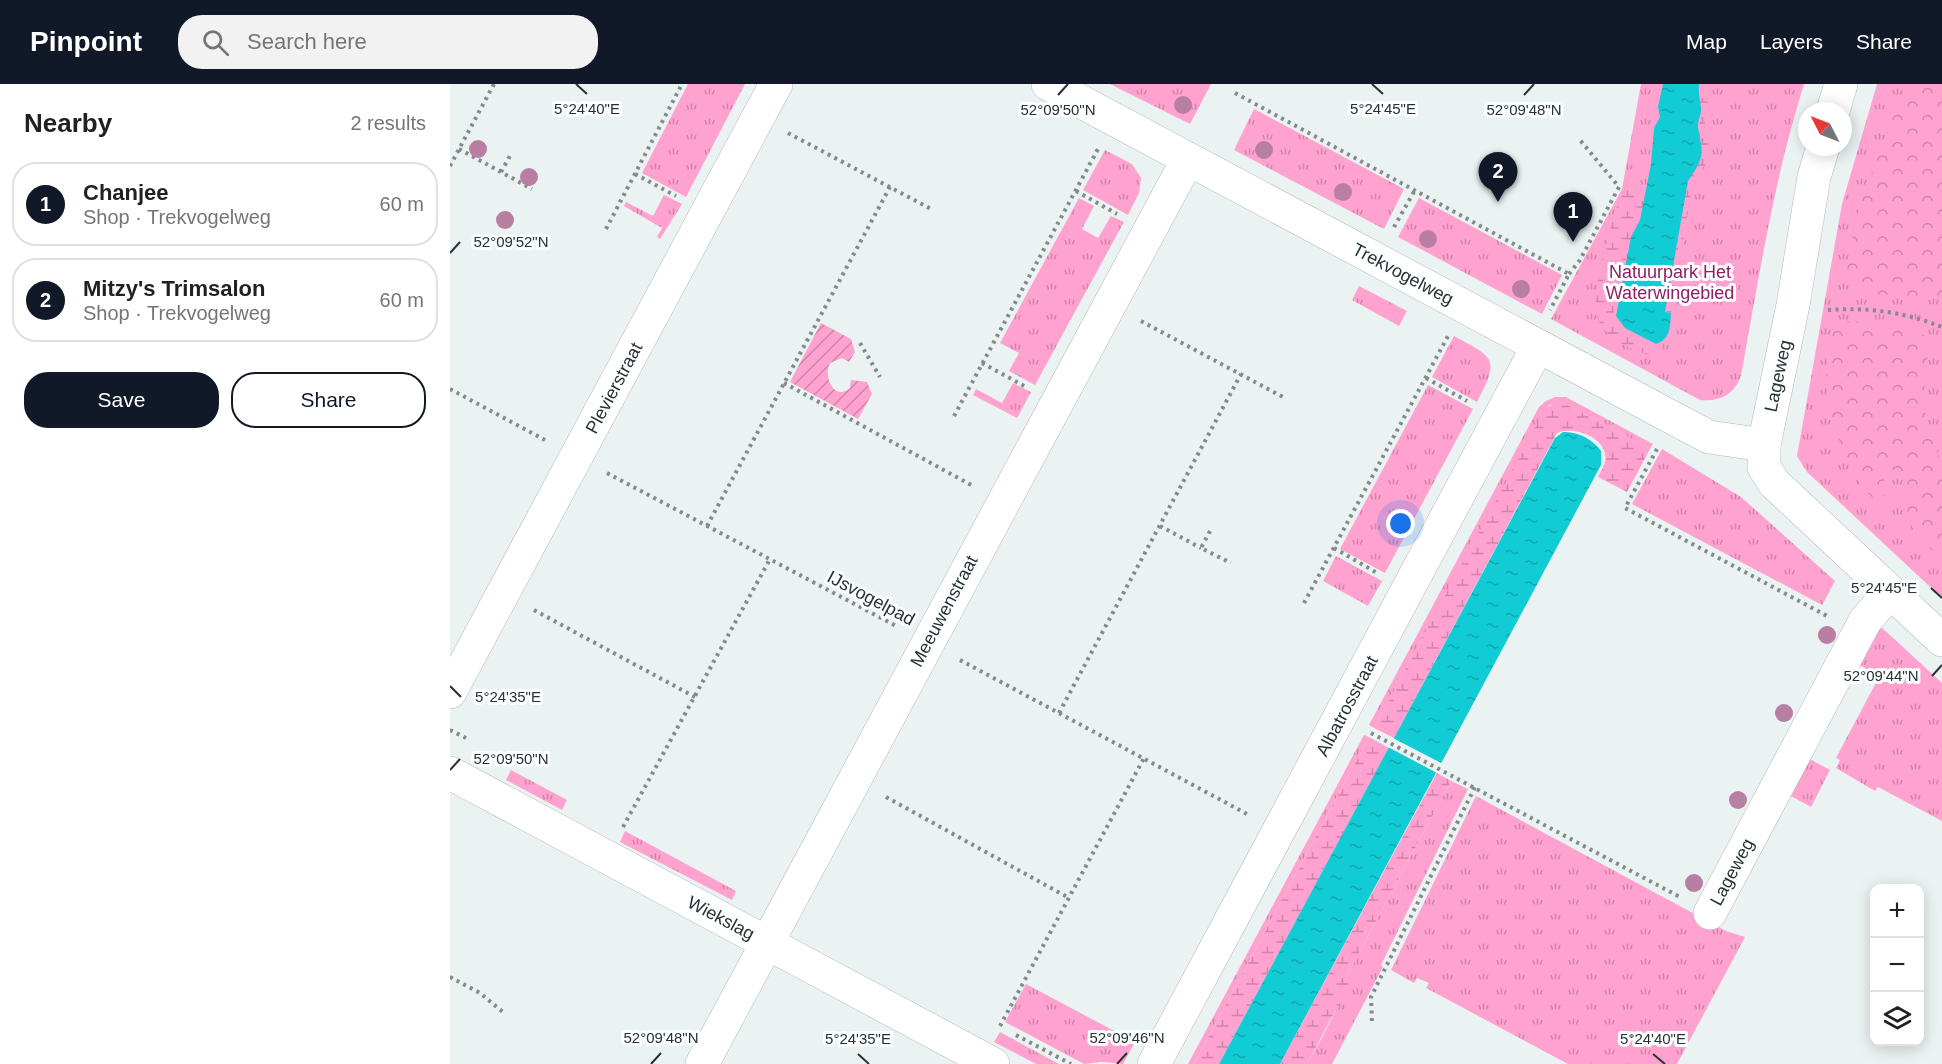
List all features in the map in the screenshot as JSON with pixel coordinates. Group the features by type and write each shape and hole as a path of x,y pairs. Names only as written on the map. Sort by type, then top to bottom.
{"street":[{"name":"Plevierstraat","path":"450,692 776,84"},
{"name":"Trekvogelweg","path":"1048,84 1709,437 1764,445"},
{"path":"1836,102 1841,84"},
{"name":"Lageweg","path":"1820,156 1814,177 1793,305 1764,445 1764,467 1774,483 1942,640"},
{"name":"Meeuwenstraat","path":"702,1064 1188,159"},
{"name":"Albatrosstraat","path":"1154,1064 1409,591 1500,419 1535,345"},
{"name":"Lageweg","path":"1710,913 1858,633 1890,592"},
{"name":"Wiekslag","path":"450,773 993,1064"}],"path":[{"path":"450,166 494,84"},
{"path":"606,229 682,84"},
{"path":"1235,93 1569,274"},
{"path":"759,117 933,210"},
{"path":"954,416 1114,120"},
{"path":"1535,345 1569,274 1580,260 1619,187 1580,140"},
{"path":"459,149 532,189"},
{"path":"501,172 510,154"},
{"path":"635,174 707,213"},
{"path":"707,526 890,187"},
{"path":"1377,260 1415,190"},
{"path":"1076,191 1149,232"},
{"path":"1110,304 1283,397"},
{"path":"1793,305 1822,310 1857,308 1884,310 1942,325"},
{"path":"1305,603 1464,307"},
{"path":"860,343 880,377"},
{"path":"982,363 1056,403"},
{"path":"1059,713 1240,374"},
{"path":"1426,378 1500,419"},
{"path":"784,383 1002,502"},
{"name":"IJsvogelpad","path":"450,389 1279,831"},
{"path":"1673,418 1625,508 1858,633"},
{"path":"1159,526 1231,564"},
{"path":"1202,548 1210,531"},
{"path":"1334,548 1409,591"},
{"path":"626,824 770,559"},
{"path":"504,593 695,697"},
{"name":"Lageweg","path":"1369,732 1710,913"},
{"path":"1000,1026 1144,758"},
{"path":"854,780 1069,898"},
{"path":"1372,1021 1371,997 1475,787"},
{"path":"450,977 480,993 504,1013"}],"green space":[{"path":"688,84 745,84 686,197 642,173"},
{"path":"1110,84 1211,84 1190,124"},
{"name":"Natuurpark Het Waterwingebied","path":"1641,84 1804,84 1776,192 1741,375 1735,388 1725,396 1714,400 1700,400 1551,319 1622,189"},
{"path":"1699,84 1704,84 1706,91 1701,97 1710,104 1719,104 1711,108 1705,118 1710,149 1704,167 1693,182 1671,313 1665,312 1688,180 1698,157"},
{"path":"1877,84 1942,84 1942,598 1807,472 1797,456 1842,204"},
{"path":"1906,84 1942,84 1942,299 1860,293 1845,274 1860,203"},
{"path":"1254,109 1404,189 1384,229 1234,150"},
{"path":"1105,150 1132,164 1141,178 1139,193 1128,215 1083,190"},
{"path":"1622,189 1646,193 1640,220 1631,237 1619,297 1615,299 1613,317 1621,328 1641,342 1656,346 1662,345 1660,356 1641,352 1620,343 1611,337 1598,321 1596,298 1598,283"},
{"path":"664,195 682,204 660,239 657,237 662,228 624,206 626,202 653,216"},
{"path":"1079,198 1094,206 1082,229 1098,238 1111,216 1124,222 1035,385 1009,371 1019,353 1000,343"},
{"path":"1419,198 1562,275 1542,314 1398,237"},
{"path":"1359,286 1407,311 1399,326 1352,300"},
{"path":"1851,321 1896,326 1930,337 1924,393 1926,419 1942,466 1942,560 1919,536 1908,520 1905,510 1907,489 1902,485 1906,478 1892,469 1877,491 1886,497 1880,503 1869,495 1860,483 1844,453 1829,404 1826,374 1835,322"},
{"path":"821,323 851,339 855,352 849,362 842,358 830,363 828,374 831,386 839,392 850,388 851,380 867,382 872,394 858,419 790,382"},
{"path":"1454,336 1478,350 1490,361 1489,377 1477,402 1432,377"},
{"path":"1013,383 1031,392 1017,418 973,395 976,389 1002,403"},
{"path":"1428,385 1473,409 1385,573 1340,549"},
{"path":"1555,397 1566,397 1653,444 1650,449 1566,404 1549,405 1374,728 1369,725 1539,407"},
{"path":"1555,403 1566,404 1650,449 1627,492 1598,477 1604,466 1605,457 1603,447 1598,442 1578,432 1557,433 1394,738 1374,728 1545,409"},
{"path":"1662,449 1741,497 1835,581 1822,605 1632,504"},
{"path":"1336,556 1382,581 1368,606 1323,581"},
{"path":"1879,625 1942,683 1942,821 1878,787 1875,791 1836,768 1840,760 1836,758 1879,677 1858,664"},
{"path":"1364,735 1369,737 1194,1064 1188,1064"},
{"path":"1369,737 1389,748 1219,1064 1194,1064"},
{"path":"1808,758 1830,770 1811,807 1789,795"},
{"path":"511,770 567,800 562,810 506,780"},
{"path":"1437,773 1451,781 1346,977 1349,985 1307,1064 1280,1064"},
{"path":"1451,781 1468,789 1381,965 1383,967 1332,1064 1307,1064 1336,1010 1346,977"},
{"path":"1476,796 1726,931 1745,937 1677,1064 1568,1064 1426,988 1429,983 1417,978 1414,983 1391,970"},
{"path":"625,831 736,891 732,900 620,842"},
{"path":"1026,984 1135,1042 1123,1064 1101,1062 1084,1064 1005,1022"},
{"path":"1000,1032 1059,1064 1036,1064 994,1042"}],"water":[{"path":"1663,84 1699,84 1701,110 1698,125 1702,150 1700,160 1688,181 1665,312 1671,313 1670,327 1665,339 1656,344 1625,328 1616,316 1631,237 1640,220 1651,164 1654,128 1660,117 1658,107"},
{"path":"1563,432 1585,437 1594,443 1601,451 1601,465 1280,1064 1219,1064 1555,438"}],"pier":[{"path":"1391,737 1445,765 1439,774 1386,746"}],"place":[{"name":"Mitzy's Trimsalon","path":"1498,202"},
{"name":"Chanjee","path":"1573,242"}]}
